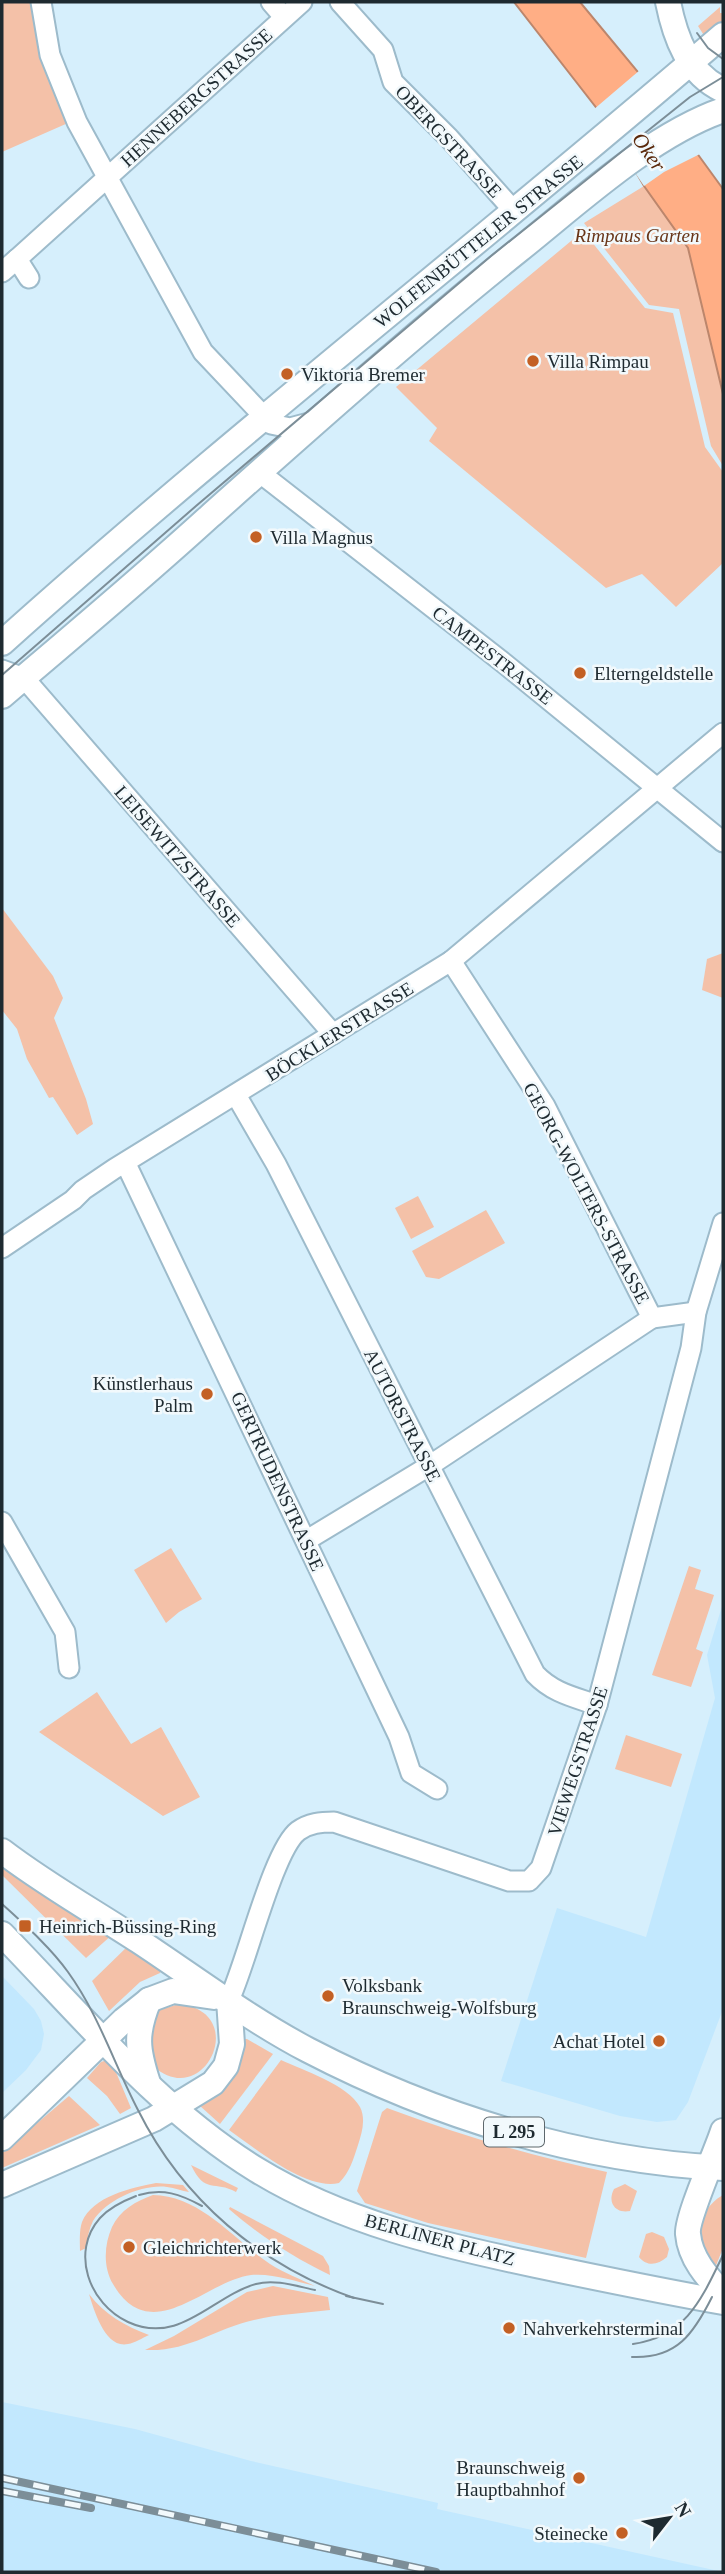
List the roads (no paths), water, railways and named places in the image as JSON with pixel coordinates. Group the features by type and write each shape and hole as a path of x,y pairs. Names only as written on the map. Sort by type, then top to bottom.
{"main road":[{"path":"668,2 676,36 691,63 722,104"},
{"name":"WOLFENBÜTTELER STRASSE","path":"2,643 264,417 608,134 723,35"},
{"name":"WOLFENBÜTTELER STRASSE","path":"2,696 13,674 259,472 495,269 628,163 722,104"},
{"name":"L 295","path":"2,1851 307,2049 418,2101 528,2136 665,2163 717,2168"},
{"path":"2,1934 174,2108"},
{"path":"2,2138 104,2039 149,2000 173,1991 229,2000 232,2044 226,2066 213,2083 144,2123 2,2185"},
{"path":"149,2000 138,2035 138,2047 149,2085"},
{"name":"BERLINER PLATZ","path":"174,2108 258,2171 345,2212 405,2234 629,2285 723,2302"},
{"path":"723,2131 717,2168 691,2216 688,2234 699,2265 723,2294"}],"street":[{"name":"HENNEBERGSTRASSE","path":"41,2 50,55 77,122 203,352 264,417"},
{"path":"277,9 302,2"},
{"name":"OBERGSTRASSE","path":"340,2 383,50 393,82 449,138 514,211"},
{"name":"HENNEBERGSTRASSE","path":"107,176 277,9"},
{"path":"29,278 9,266 107,176"},
{"name":"WOLFENBÜTTELER STRASSE","path":"264,417 271,424 288,428 317,420"},
{"name":"CAMPESTRASSE","path":"259,472 505,664 723,842"},
{"name":"LEISEWITZSTRASSE","path":"13,674 333,1034"},
{"name":"BÖCKLERSTRASSE","path":"2,1248 73,1200 83,1190 451,961 723,733"},
{"name":"GEORG-WOLTERS-STRASSE","path":"451,961 545,1105 652,1318 696,1312"},
{"name":"AUTORSTRASSE","path":"236,1095 276,1164 535,1674 546,1686 597,1704"},
{"name":"GERTRUDENSTRASSE","path":"126,1164 307,1540 399,1737 411,1773 437,1789"},
{"name":"VIEWEGSTRASSE","path":"229,2000 239,1980 279,1860 291,1838 309,1825 334,1822 509,1881 529,1881 541,1868 597,1704 691,1348 696,1312 723,1223"},
{"path":"307,1540 429,1466 652,1318"},
{"path":"2,1522 65,1632 69,1668"}],"water":[{"name":"Oker","path":"514,2 580,2 638,72 723,189 723,394 688,248 644,186 605,119"}],"tram line":[{"path":"697,33 708,48 723,59"},
{"path":"2,675 196,506 491,256 690,97 723,77"},
{"path":"2,1904 45,1945 79,1988 156,2143 201,2200 256,2248 320,2284 354,2298"},
{"path":"139,2195 171,2193 202,2206"},
{"path":"136,2196 117,2205 100,2218 91,2231 85,2261 88,2276 103,2303 114,2314 128,2322 147,2328 180,2324 240,2290 256,2284 271,2282 315,2290"},
{"path":"633,2344 652,2340 680,2324 700,2300 723,2255"},
{"path":"346,2296 383,2304"},
{"path":"632,2357 661,2354 682,2341 698,2322 712,2297"}],"railway":[{"path":"2,2478 436,2572"},
{"path":"2,2491 91,2508"}],"place":[{"name":"Villa Rimpau","path":"533,361"},
{"name":"Viktoria Bremer","path":"287,374"},
{"name":"Villa Magnus","path":"256,537"},
{"name":"Elterngeldstelle","path":"580,673"},
{"name":"Künstlerhaus Palm","path":"207,1394"},
{"name":"Heinrich-Büssing-Ring","path":"25,1926"},
{"name":"Volksbank Braunschweig-Wolfsburg","path":"328,1996"},
{"name":"Achat Hotel","path":"659,2041"},
{"name":"Gleichrichterwerk","path":"129,2247"},
{"name":"Nahverkehrsterminal","path":"509,2328"},
{"name":"Braunschweig Hauptbahnhof","path":"579,2478"},
{"name":"Steinecke","path":"622,2533"}],"park label":[{"name":"Rimpaus Garten","path":"637,235"}]}
